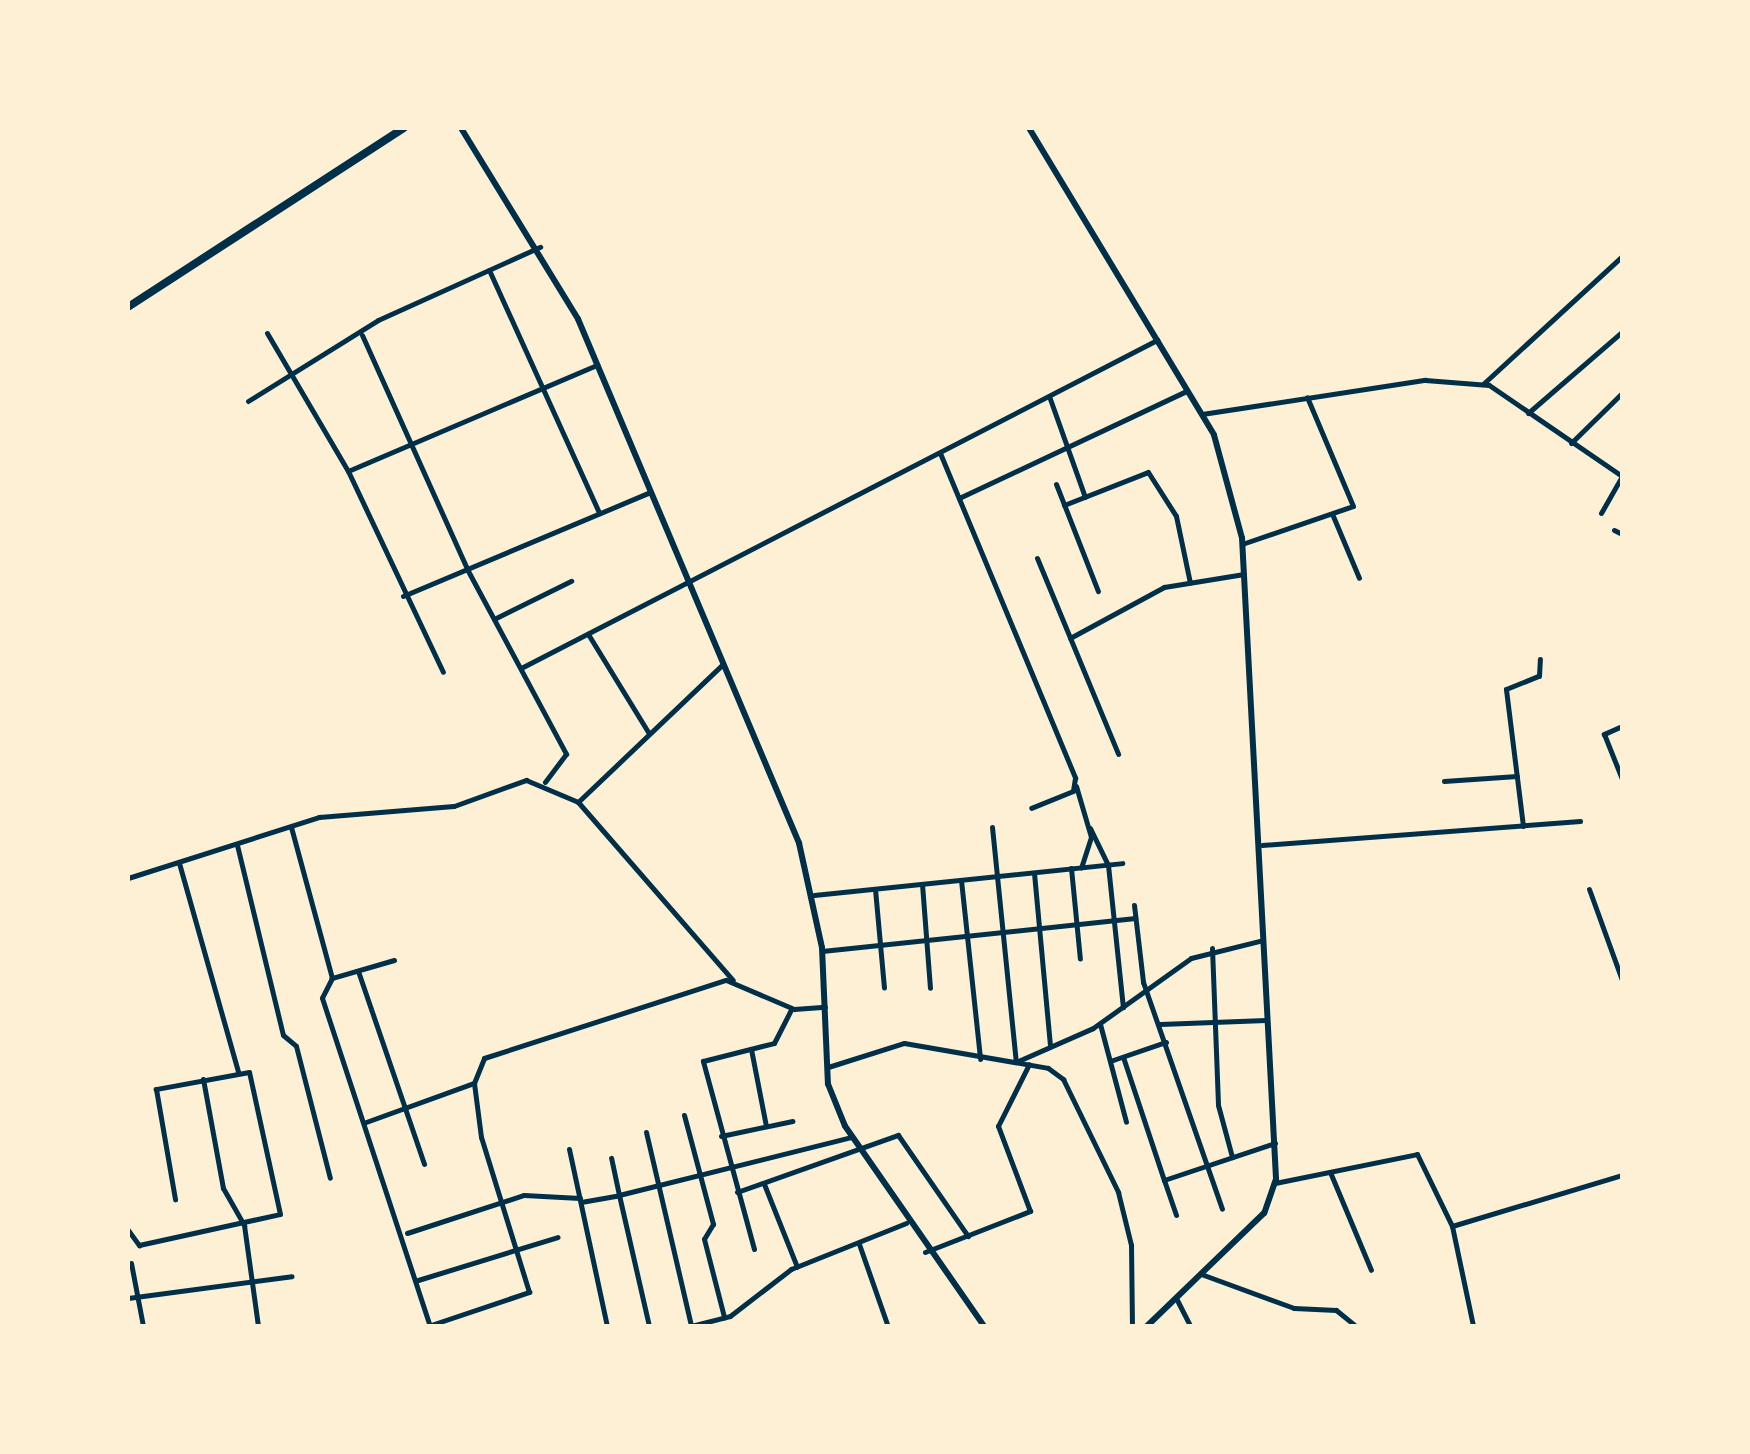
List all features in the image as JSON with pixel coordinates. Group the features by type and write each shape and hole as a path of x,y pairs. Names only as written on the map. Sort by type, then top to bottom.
{"main road":[{"path":"128,307 404,128"}],"street":[{"path":"460,128 540,246 597,365 723,664 814,895 822,951 826,1067 851,1138 906,1224 984,1326"},
{"path":"1029,128 1202,414 1242,544 1262,845 1275,1182 1264,1213 1151,1325"},
{"path":"248,401 362,335 540,246"},
{"path":"1483,384 1622,256"},
{"path":"489,270 600,514"},
{"path":"1528,412 1622,332"},
{"path":"266,333 348,470 403,596 443,672"},
{"path":"128,878 339,813 454,806 544,782 566,754 467,570 362,335"},
{"path":"522,668 1157,340"},
{"path":"348,470 597,365"},
{"path":"1202,414 1425,380 1483,384 1622,476 1601,513"},
{"path":"959,498 1187,390"},
{"path":"1571,443 1622,393"},
{"path":"1048,396 1086,497"},
{"path":"1242,544 1353,506 1306,398"},
{"path":"940,453 1090,828 1108,864 1123,1008"},
{"path":"1064,505 1148,472 1176,516 1190,582"},
{"path":"1056,484 1098,591"},
{"path":"403,596 650,492"},
{"path":"1332,515 1359,578"},
{"path":"1614,530 1622,534"},
{"path":"1037,558 1118,754"},
{"path":"1070,638 1164,586 1244,574"},
{"path":"496,618 571,581"},
{"path":"588,634 648,732"},
{"path":"1523,826 1506,688 1538,676 1540,659"},
{"path":"578,802 723,664"},
{"path":"1622,726 1604,734 1622,779"},
{"path":"1444,781 1516,776"},
{"path":"544,782 578,802 733,980 790,1008 824,1007"},
{"path":"1031,808 1076,786"},
{"path":"1262,845 1580,821"},
{"path":"291,826 332,978 322,998 406,1234 429,1326 526,1297 518,1249 502,1203 474,1083 484,1058 733,980"},
{"path":"992,827 1016,1062"},
{"path":"1081,868 1090,828"},
{"path":"237,845 278,1019 296,1046 330,1178"},
{"path":"814,895 1122,863"},
{"path":"128,1230 139,1245 244,1225 280,1214 257,1086 238,1072 179,864"},
{"path":"1071,868 1080,959"},
{"path":"1034,872 1050,1044"},
{"path":"961,880 980,1058"},
{"path":"922,884 930,988"},
{"path":"876,888 884,988"},
{"path":"1589,888 1622,980"},
{"path":"1134,905 1146,991 1222,1209"},
{"path":"822,951 1135,918"},
{"path":"1016,1062 1100,1024 1212,948 1266,940"},
{"path":"1212,948 1218,1105 1232,1157"},
{"path":"332,978 394,960"},
{"path":"358,971 424,1164"},
{"path":"754,1249 703,1061 774,1043 790,1008"},
{"path":"1160,1024 1270,1020"},
{"path":"1100,1024 1113,1060 1126,1122"},
{"path":"1113,1060 1166,1042"},
{"path":"826,1067 904,1044 1030,1064 1062,1079 1118,1192 1131,1246 1132,1326"},
{"path":"751,1049 766,1126"},
{"path":"1123,1057 1176,1216"},
{"path":"926,1252 1031,1208 998,1126 1030,1064"},
{"path":"175,1199 156,1089 238,1072"},
{"path":"203,1078 223,1188 244,1225 254,1326 302,1326"},
{"path":"366,1122 474,1083"},
{"path":"684,1115 713,1224 705,1246 724,1317"},
{"path":"721,1136 792,1120"},
{"path":"646,1132 691,1326 711,1324 724,1317 798,1267 906,1224"},
{"path":"406,1234 502,1203 620,1195 851,1138"},
{"path":"737,1192 857,1148 906,1138 968,1236"},
{"path":"1164,1180 1275,1143"},
{"path":"569,1149 607,1326"},
{"path":"1275,1182 1417,1154 1452,1226 1473,1326"},
{"path":"611,1158 648,1326"},
{"path":"1330,1172 1371,1270"},
{"path":"1452,1226 1622,1176"},
{"path":"764,1184 798,1267"},
{"path":"418,1280 558,1237"},
{"path":"859,1244 887,1324"},
{"path":"131,1263 144,1326"},
{"path":"1201,1274 1294,1308 1336,1310 1356,1326"},
{"path":"128,1298 292,1276"},
{"path":"1176,1298 1190,1326"}]}
